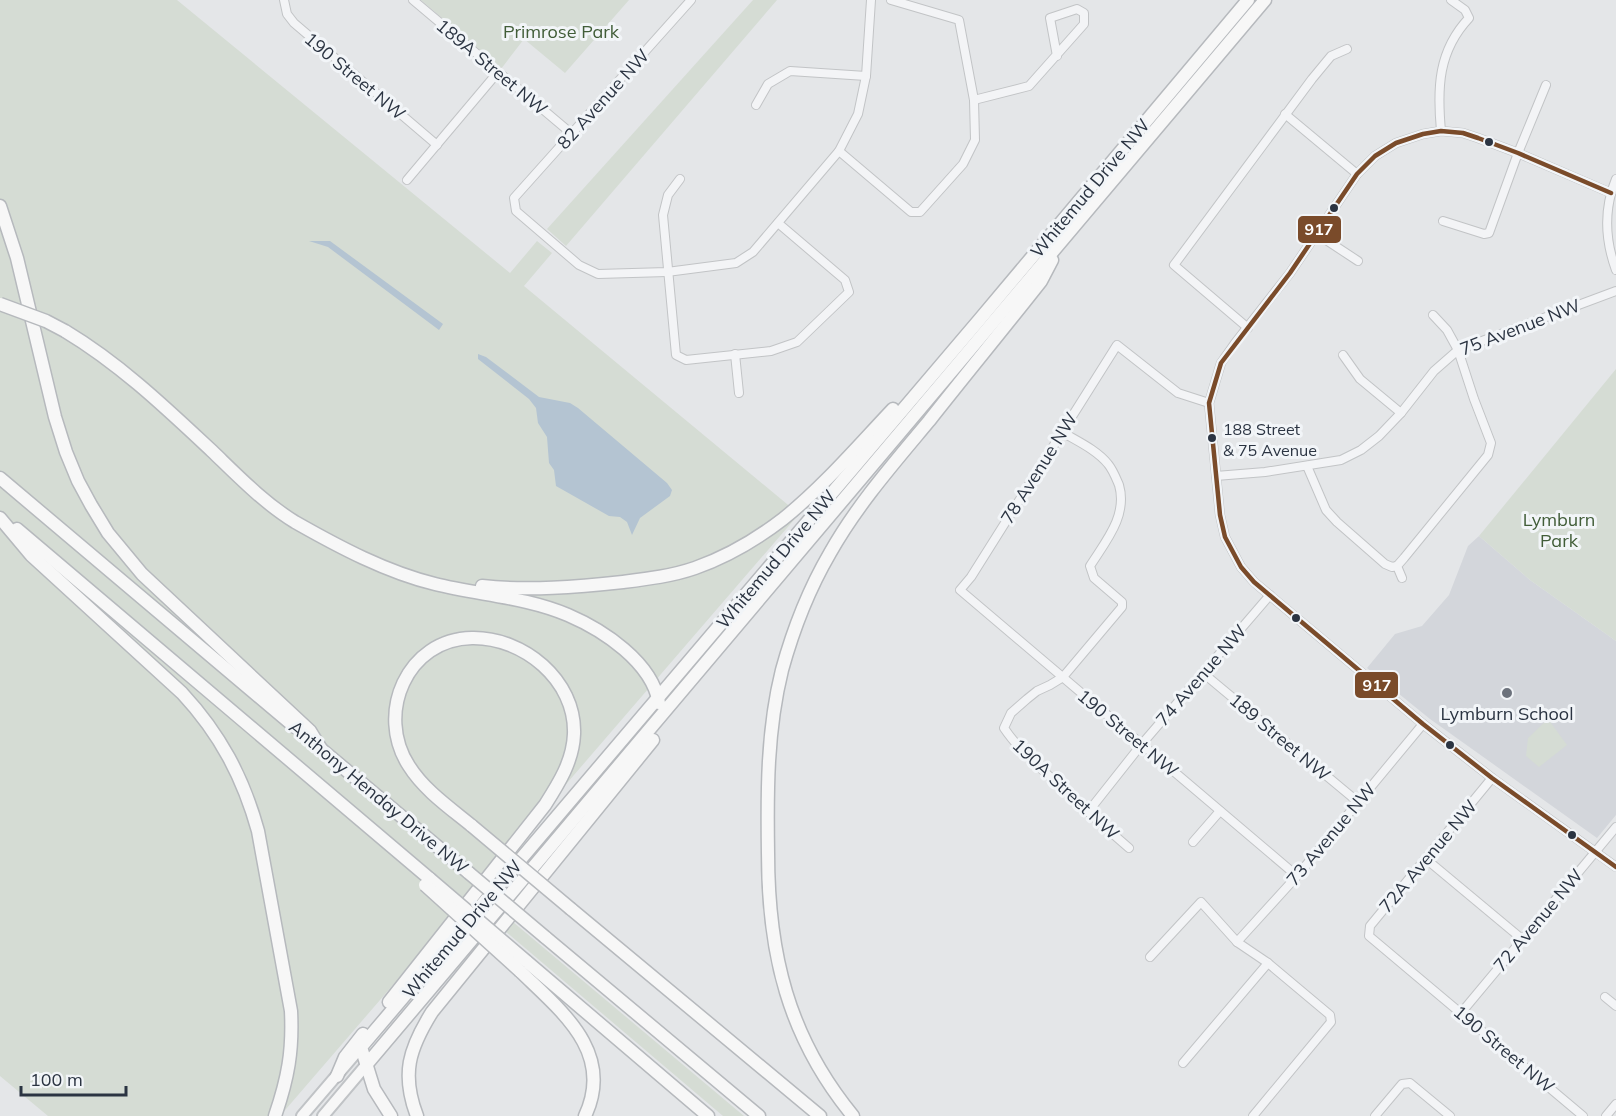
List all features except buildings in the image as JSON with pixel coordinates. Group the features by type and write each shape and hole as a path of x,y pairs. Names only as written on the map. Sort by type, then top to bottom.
{"highway":[{"name":"Whitemud Drive NW","path":"361,1047 1248,0"},
{"name":"Whitemud Drive NW","path":"367,1064 1265,0"},
{"path":"0,206 17,258 55,417 66,452 91,505 108,533 142,574 310,731 321,748"},
{"path":"853,1116 839,1100 800,1031 789,1005 771,926 768,885 768,761 782,670 806,603 831,551 885,474 1041,281 1066,235"},
{"path":"0,304 46,321 65,331 125,371 243,480 277,509 311,531 402,574 436,585 523,601 556,610 587,623 623,649 645,671 654,684 660,719"},
{"path":"364,558 437,579 501,588 602,584 655,578 695,568 732,551 782,519 848,456 980,318"},
{"name":"Anthony Henday Drive NW","path":"0,478 759,1116"},
{"path":"0,516 31,555 182,693 219,740 236,768 250,802 258,831 291,1011 290,1067 275,1116"},
{"name":"Anthony Henday Drive NW","path":"0,516 403,856 428,882 523,966 708,1116"},
{"path":"417,1116 410,1095 408,1075 410,1060 417,1036 432,1012 708,672 749,612"},
{"path":"337,1076 345,1057 545,805 564,776 570,758 574,735 573,720 559,684 546,668 532,656 503,642 471,638 445,644 431,651 418,661 406,676 399,692 394,720 396,735 409,767 425,786 472,826 571,909 820,1116"},
{"path":"523,966 583,1039 592,1062 594,1078 585,1116"},
{"path":"361,1047 374,1089 391,1116"}],"main road":[{"name":"Whitemud Drive NW","path":"302,1116 361,1047"},
{"name":"Whitemud Drive NW","path":"323,1116 367,1064"}],"street":[{"name":"190 Street NW","path":"284,0 288,14 294,23 437,145"},
{"name":"189A Street NW","path":"413,0 572,134"},
{"name":"82 Avenue NW","path":"667,272 598,274 579,265 516,211 514,198 691,0"},
{"path":"667,272 736,262 753,252 839,151 858,114 866,76 871,0"},
{"path":"839,151 911,212 920,212 963,164 975,140 975,100 959,20 891,0"},
{"path":"1441,131 1438,103 1446,51 1470,18 1465,10 1451,0"},
{"path":"975,100 1029,86 1057,56 1084,24 1084,13 1077,9 1050,18 1057,56"},
{"path":"1248,328 1174,265 1285,114 1331,56 1347,49"},
{"path":"756,105 768,84 790,71 866,76"},
{"path":"406,180 498,72"},
{"path":"1443,220 1484,234 1489,233 1546,85"},
{"path":"1285,114 1357,174"},
{"path":"1611,193 1518,153 1463,133 1441,131 1396,142 1375,156 1357,174 1290,273 1221,363 1209,403 1220,515 1225,537 1241,567 1254,582 1423,724 1492,778 1616,867"},
{"path":"680,179 668,195 663,215 676,355 686,360 771,351 797,342 849,292 845,280 777,223"},
{"path":"1616,179 1607,214 1610,255 1616,270"},
{"path":"1317,234 1358,261"},
{"name":"75 Avenue NW","path":"1216,476 1265,472 1341,460 1361,450 1379,436 1401,413 1434,371 1458,350 1616,291"},
{"path":"1307,466 1326,510 1385,564 1396,566 1488,455 1491,443 1458,350 1447,330 1433,315"},
{"name":"78 Avenue NW","path":"960,590 971,577 1117,345 1178,393 1209,403"},
{"path":"735,354 739,393"},
{"path":"1343,355 1360,379 1401,413"},
{"path":"1062,432 1109,464 1116,476 1122,503 1119,518 1090,566 1094,578 1122,602 1122,607 1063,677"},
{"path":"1396,566 1402,578"},
{"name":"190 Street NW","path":"960,590 1297,876"},
{"name":"74 Avenue NW","path":"1088,812 1141,745 1270,595"},
{"name":"189 Street NW","path":"1203,673 1358,802"},
{"name":"190A Street NW","path":"1063,677 1027,699 1011,713 1004,728 1011,739 1129,848"},
{"name":"73 Avenue NW","path":"1237,942 1297,876 1423,724"},
{"name":"72A Avenue NW","path":"1369,936 1370,926 1492,778"},
{"path":"1193,842 1220,811"},
{"name":"72 Avenue NW","path":"1461,1013 1616,827"},
{"path":"1426,859 1522,939"},
{"path":"1150,957 1201,902 1237,942 1268,963 1330,1015 1331,1022 1253,1116"},
{"name":"190 Street NW","path":"1369,936 1583,1116"},
{"path":"1184,1063 1268,963"},
{"path":"1605,997 1616,1006"},
{"path":"1375,1116 1401,1084 1410,1083 1450,1116"},
{"path":"1606,1116 1616,1104"}],"shaded area":[{"name":"Lymburn School","path":"1479,536 1530,580 1616,641 1616,815 1597,838 1430,719 1367,668 1395,634 1422,626 1449,595 1468,546"}],"green space":[{"path":"0,0 177,0 510,273 537,241 552,253 524,286 799,514 280,1116 48,1116 0,1076"},
{"name":"Primrose Park","path":"421,0 629,0 565,73 524,39 501,69"},
{"path":"753,0 777,0 566,246 547,229"},
{"name":"Lymburn Park","path":"1616,369 1616,641 1530,580 1479,536"},
{"path":"1548,719 1567,745 1539,767 1526,756 1528,738"},
{"path":"513,922 744,1116 723,1116 505,931"}],"water":[{"path":"309,241 330,241 443,324 439,330 328,247"},
{"path":"478,354 486,357 539,397 570,403 578,408 667,483 672,490 670,496 640,518 632,535 627,522 620,517 609,516 556,486 554,470 549,463 547,437 538,423 536,408 529,399 478,359"}],"transit line":[{"name":"917","path":"1611,193 1518,153 1463,133 1441,131 1396,143 1375,156 1357,174 1290,273 1221,363 1209,403 1220,515 1225,537 1241,567 1254,582 1423,724 1492,778 1616,867"}],"place":[{"name":"188 Street & 75 Avenue","path":"1212,438"},
{"name":"Lymburn School","path":"1507,693"}]}
